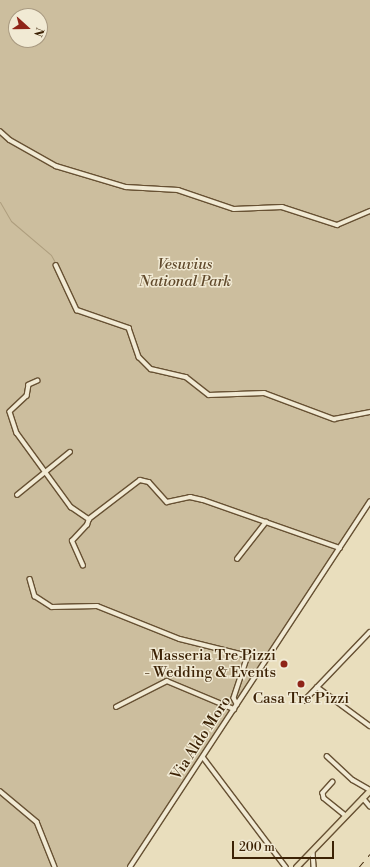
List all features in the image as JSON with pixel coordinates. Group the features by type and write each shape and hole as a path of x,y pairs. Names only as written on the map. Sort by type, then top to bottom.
{"main road":[{"path":"296,867 313,852 370,790"}],"street":[{"path":"0,131 10,140 56,166 130,188 178,190 234,210 287,208 337,225 370,211"},
{"path":"56,265 77,310 124,324 133,334 141,361 151,368 186,377 209,395 264,393 334,419 370,412"},
{"path":"38,381 29,385 27,396 10,412 18,433 71,507 88,519"},
{"path":"17,495 70,452"},
{"path":"83,566 72,540 87,525 88,519 140,480 150,482 167,502 190,497 340,548"},
{"name":"Via Aldo Moro","path":"130,867 370,502"},
{"path":"237,559 266,522"},
{"path":"30,579 35,596 52,607 97,606 180,639 248,656 234,698 237,704"},
{"path":"304,701 370,632"},
{"path":"116,707 167,681 234,709"},
{"path":"317,687 370,726"},
{"path":"328,756 353,780 370,790"},
{"path":"203,757 286,867"},
{"path":"333,782 323,794 324,798 346,816"},
{"path":"0,791 37,822 55,867"},
{"path":"363,798 370,806"},
{"path":"313,852 314,867"}],"green space":[{"name":"Vesuvius National Park","path":"0,0 370,0 370,505 132,867 0,867"}],"waterway":[{"path":"0,202 11,221 51,255 56,264"},
{"path":"58,273 73,306"},
{"path":"109,319 125,325"},
{"path":"132,341 136,356 144,364"},
{"path":"274,395 299,404"}],"railway":[{"path":"359,867 370,854"}],"place":[{"name":"Masseria Tre Pizzi - Wedding & Events","path":"284,664"},
{"name":"Casa Tre Pizzi","path":"301,684"}]}
